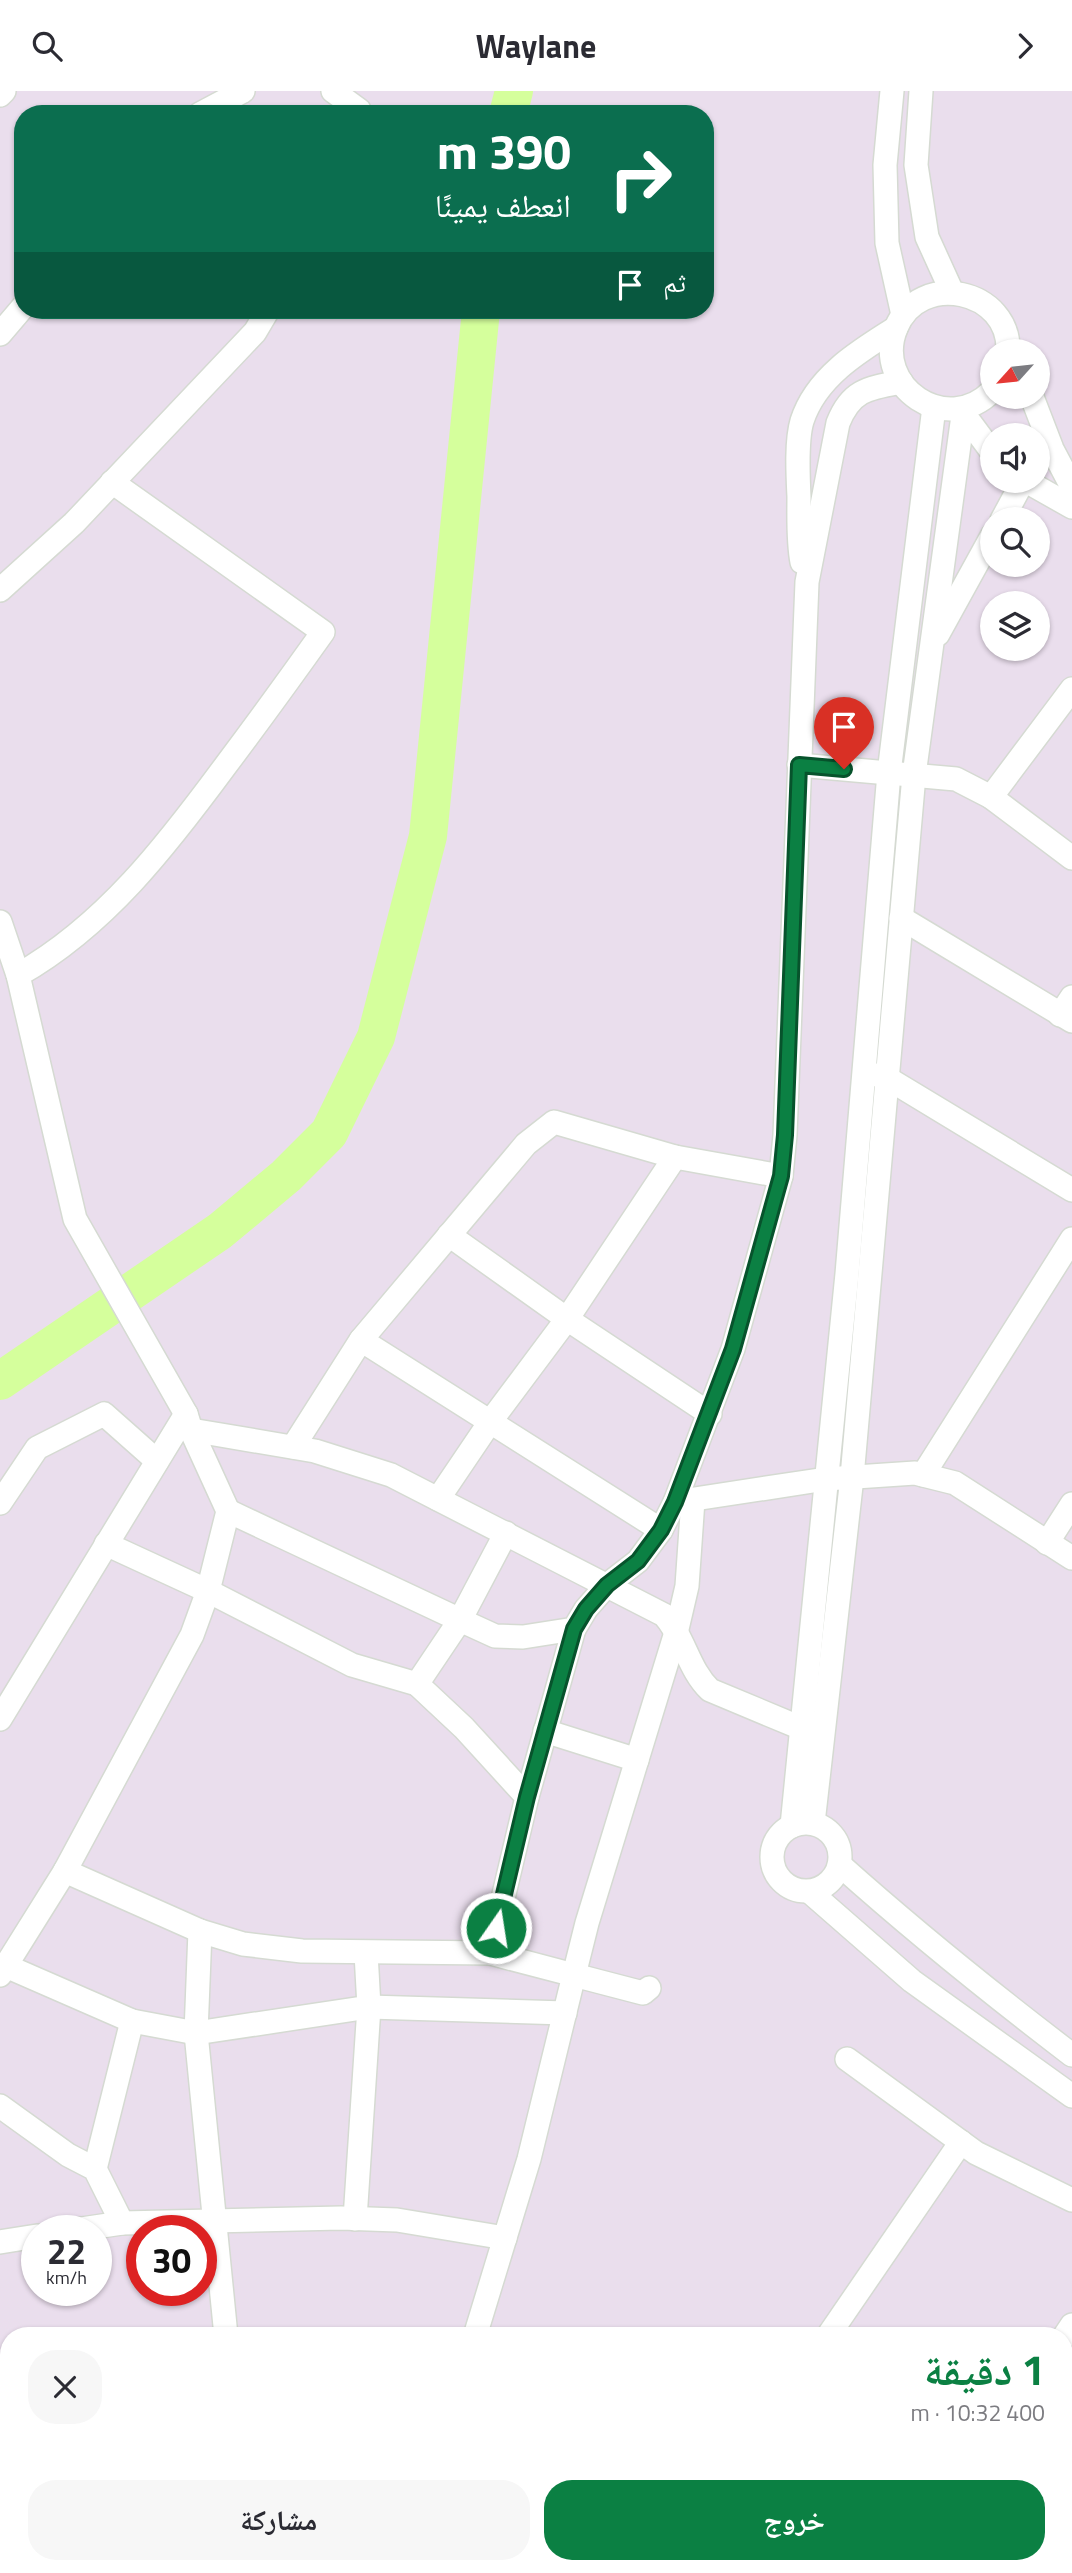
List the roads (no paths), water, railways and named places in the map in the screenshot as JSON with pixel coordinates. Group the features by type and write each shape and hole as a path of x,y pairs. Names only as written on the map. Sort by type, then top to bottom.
{"street":[{"path":"0,95 4,91"},
{"path":"217,105 243,91"},
{"path":"334,91 352,105"},
{"path":"892,91 885,165 887,243 899,321 892,355 901,382 921,402 934,407 963,411 980,400"},
{"path":"921,91 916,165 926,237 952,292"},
{"path":"807,582 801,558 798,480 801,423 811,400 836,370 899,321 924,297 952,292 966,294 990,308 999,319 1006,339"},
{"path":"0,334 14,318"},
{"path":"0,590 74,523 255,332 263,319"},
{"path":"478,2327 529,2159 587,1923 677,1629 687,1586 684,1501 733,1349 781,1176 785,1135 807,582 838,423 845,405 859,394 901,382"},
{"path":"802,1824 801,1728 847,1274 889,773 934,407"},
{"path":"1037,409 1052,449 1072,487"},
{"path":"963,411 980,435"},
{"path":"802,1824 852,1477 914,775 963,411"},
{"path":"18,975 38,964 90,926 154,857 185,821 323,632 113,482"},
{"path":"1047,493 1072,507"},
{"path":"931,646 980,558"},
{"path":"991,797 1072,689"},
{"path":"799,765 956,779 991,797 1072,858"},
{"path":"901,918 1068,1011"},
{"path":"1,933 18,975 75,1219 185,1414 228,1511 208,1591 192,1635 65,1871 3,1970 132,2021 196,2033 369,2007 565,2013"},
{"path":"864,1070 887,1078 1072,1190"},
{"path":"293,1447 361,1340 526,1144 554,1122 675,1157 781,1176"},
{"path":"438,1499 490,1422 567,1319 675,1157"},
{"path":"449,1235 567,1319 710,1414"},
{"path":"923,1475 1072,1239"},
{"path":"361,1340 661,1530"},
{"path":"0,1503 37,1448 104,1414 157,1461"},
{"path":"185,1414 391,1475 506,1533 664,1615 677,1629 699,1679 710,1690 801,1728"},
{"path":"0,1719 185,1414"},
{"path":"490,1953 527,1797 574,1629 586,1609 607,1585 638,1561 684,1501 826,1479 915,1473 955,1483 1072,1558"},
{"path":"1047,1543 1072,1504"},
{"path":"228,1511 495,1636 523,1637 574,1629"},
{"path":"417,1684 460,1620 506,1533"},
{"path":"106,1544 208,1591 352,1665 417,1684 481,1745 527,1797"},
{"path":"545,1731 637,1761"},
{"path":"802,1824 823,1827 838,1843 840,1865 829,1883 810,1892 799,1891 780,1881 771,1861 776,1840 802,1824"},
{"path":"840,1865 984,1989 1072,2055"},
{"path":"65,1871 200,1931 243,1944 302,1951 490,1953 643,1993 649,1988"},
{"path":"810,1892 912,1981 1072,2096"},
{"path":"200,1931 196,2033 214,2215"},
{"path":"355,2219 369,2007 366,1953"},
{"path":"95,2169 132,2021"},
{"path":"847,2059 976,2153 1072,2200"},
{"path":"0,2106 68,2155 95,2169 122,2223"},
{"path":"834,2327 961,2142"},
{"path":"217,2220 397,2220 505,2238"},
{"path":"112,2224 126,2223"},
{"path":"0,2242 21,2239"},
{"path":"217,2249 225,2327"}],"waterway":[{"path":"510,105 514,91"},
{"path":"0,1381 220,1231 286,1176 329,1133 376,1037 428,836 480,319"}]}
